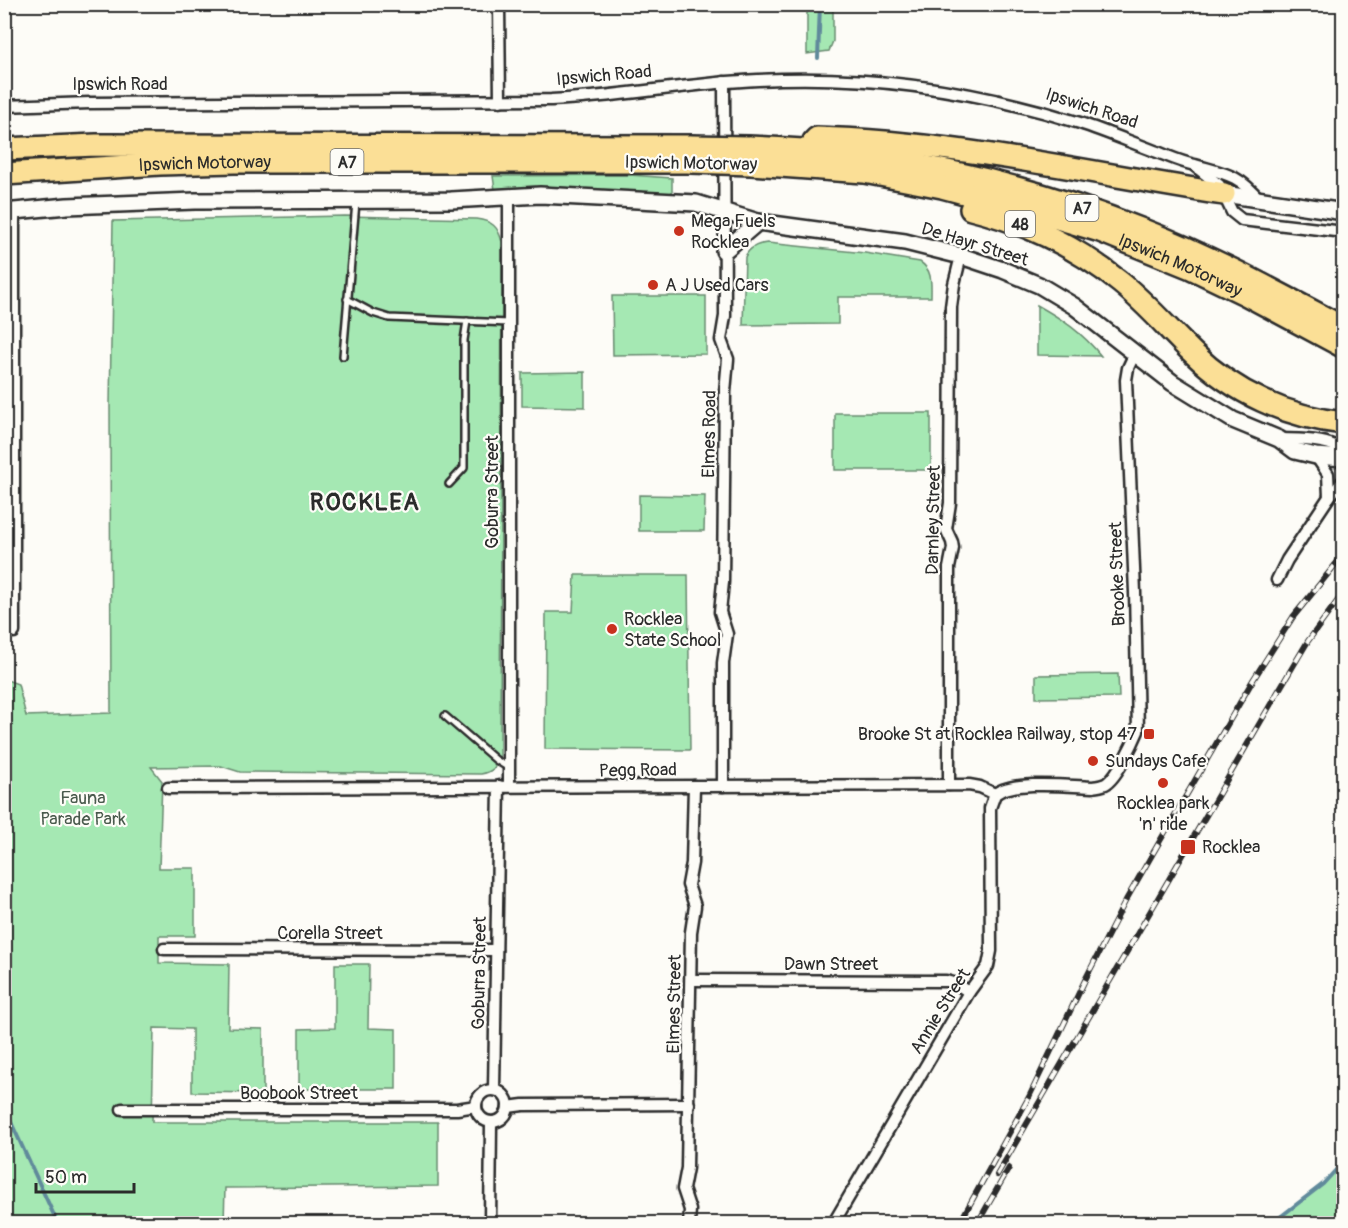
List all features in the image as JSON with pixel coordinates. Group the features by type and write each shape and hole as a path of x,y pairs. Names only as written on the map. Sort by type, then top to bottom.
{"highway":[{"path":"800,148 818,138 867,140 948,149 1224,194"},
{"name":"Ipswich Motorway","path":"4,149 96,145 750,155 864,172 942,187 1100,231 1191,268 1344,347"},
{"name":"Ipswich Motorway","path":"750,155 800,148 968,176 1039,194 1086,209 1192,250 1344,328"},
{"name":"Ipswich Motorway","path":"4,174 91,167 223,162 691,154"},
{"name":"48","path":"864,172 894,191 991,214 1029,227 1064,244 1096,264 1132,292 1199,358 1232,384 1258,399 1290,412 1344,423"}],"street":[{"path":"499,4 500,101"},
{"name":"Ipswich Road","path":"4,106 500,101 589,98 724,82 819,78 860,80 951,91 1028,108 1082,124 1195,166 1210,168 1236,178 1250,188 1261,201"},
{"name":"Elmes Road","path":"723,786 723,663 727,634 720,609 723,582 725,392 728,362 721,343 725,316 724,82"},
{"name":"Ipswich Road","path":"1195,166 1215,182 1224,194 1232,212 1242,220 1344,232"},
{"path":"1224,194 1344,212"},
{"path":"14,632 9,212 172,201 451,200 553,195 688,202 724,211"},
{"name":"Goburra Street","path":"494,1089 496,950 504,786 509,768 509,198"},
{"name":"De Hayr Street","path":"724,211 758,222 868,236 961,256 1003,270 1039,285 1088,316 1173,383 1213,409 1251,429 1279,439 1295,452 1344,458"},
{"path":"724,250 758,222"},
{"name":"Darnley Street","path":"949,785 949,568 953,548 946,525 950,503 951,307 961,256"},
{"name":"Brooke Street","path":"995,794 1002,789 1015,786 1093,787 1104,785 1112,778 1138,731 1126,380 1128,368 1136,353"},
{"name":"De Hayr Street","path":"1279,439 1300,439 1337,446 1344,453"},
{"path":"1316,456 1328,474 1329,496"},
{"path":"1276,580 1329,496 1344,480"},
{"name":"Pegg Road","path":"168,788 949,785 976,786 995,794"},
{"name":"Elmes Street","path":"689,1224 690,1210 683,1189 687,1168 691,932 695,906 688,885 692,862 694,786"},
{"name":"Annie Street","path":"833,1224 969,992 987,966 991,951 990,808 995,794"},
{"name":"Corella Street","path":"164,949 496,950"},
{"name":"Dawn Street","path":"691,980 946,981 957,984 969,992"},
{"path":"494,1089 503,1093 508,1102 505,1116 492,1122 479,1115 476,1106 483,1092 494,1089"},
{"path":"508,1107 523,1104 689,1104"},
{"name":"Boobook Street","path":"122,1109 457,1109 476,1106"},
{"path":"490,1224 492,1122"}],"lane":[{"path":"342,356 356,201"},
{"path":"347,299 373,313 389,318 508,323"},
{"path":"449,484 464,468 466,321"},
{"path":"446,716 496,760 509,768"}],"green space":[{"path":"807,5 833,5 833,41 829,51 807,54"},
{"path":"629,175 672,178 672,194 495,190 493,176"},
{"name":"Fauna Parade Park","path":"345,216 476,219 493,225 499,232 502,242 500,757 493,769 481,774 240,772 221,766 151,767 162,781 159,868 195,868 195,936 159,936 159,963 229,964 228,1028 263,1029 263,1093 192,1092 192,1029 154,1028 152,1122 438,1122 438,1186 225,1188 224,1223 5,1223 4,679 18,684 26,716 111,713 110,405 113,221"},
{"path":"767,243 865,253 920,262 929,273 931,297 838,297 838,324 743,325 745,257 753,247"},
{"path":"612,296 706,296 706,354 613,355"},
{"path":"1037,305 1072,327 1101,356 1037,355"},
{"path":"585,372 585,407 522,406 522,373"},
{"path":"835,413 931,413 931,470 835,470"},
{"path":"639,495 705,496 704,531 639,531"},
{"path":"575,575 688,575 690,750 545,749 546,612 573,612"},
{"path":"1118,674 1119,697 1036,698 1036,675"},
{"path":"335,964 369,964 368,1028 396,1029 396,1089 299,1089 299,1029 335,1028"},
{"path":"1343,1161 1343,1223 1271,1223 1323,1184"}],"waterway":[{"path":"818,58 820,4"},
{"path":"4,1107 58,1224"},
{"path":"1271,1224 1323,1184 1344,1161"}],"railway":[{"path":"959,1224 1029,1097 1126,900 1253,680 1293,617 1344,554"},
{"path":"997,1175 1308,641 1344,592"},
{"path":"977,1224 1009,1168"}],"place":[{"name":"Mega Fuels Rocklea","path":"679,231"},
{"name":"A J Used Cars","path":"653,285"},
{"name":"Rocklea State School","path":"612,629"},
{"name":"Brooke St at Rocklea Railway, stop 47","path":"1149,734"},
{"name":"Sundays Cafe","path":"1093,761"},
{"name":"Rocklea park 'n' ride","path":"1163,783"},
{"name":"Rocklea","path":"1188,847"}],"district":[{"name":"ROCKLEA","path":"365,502"}]}
